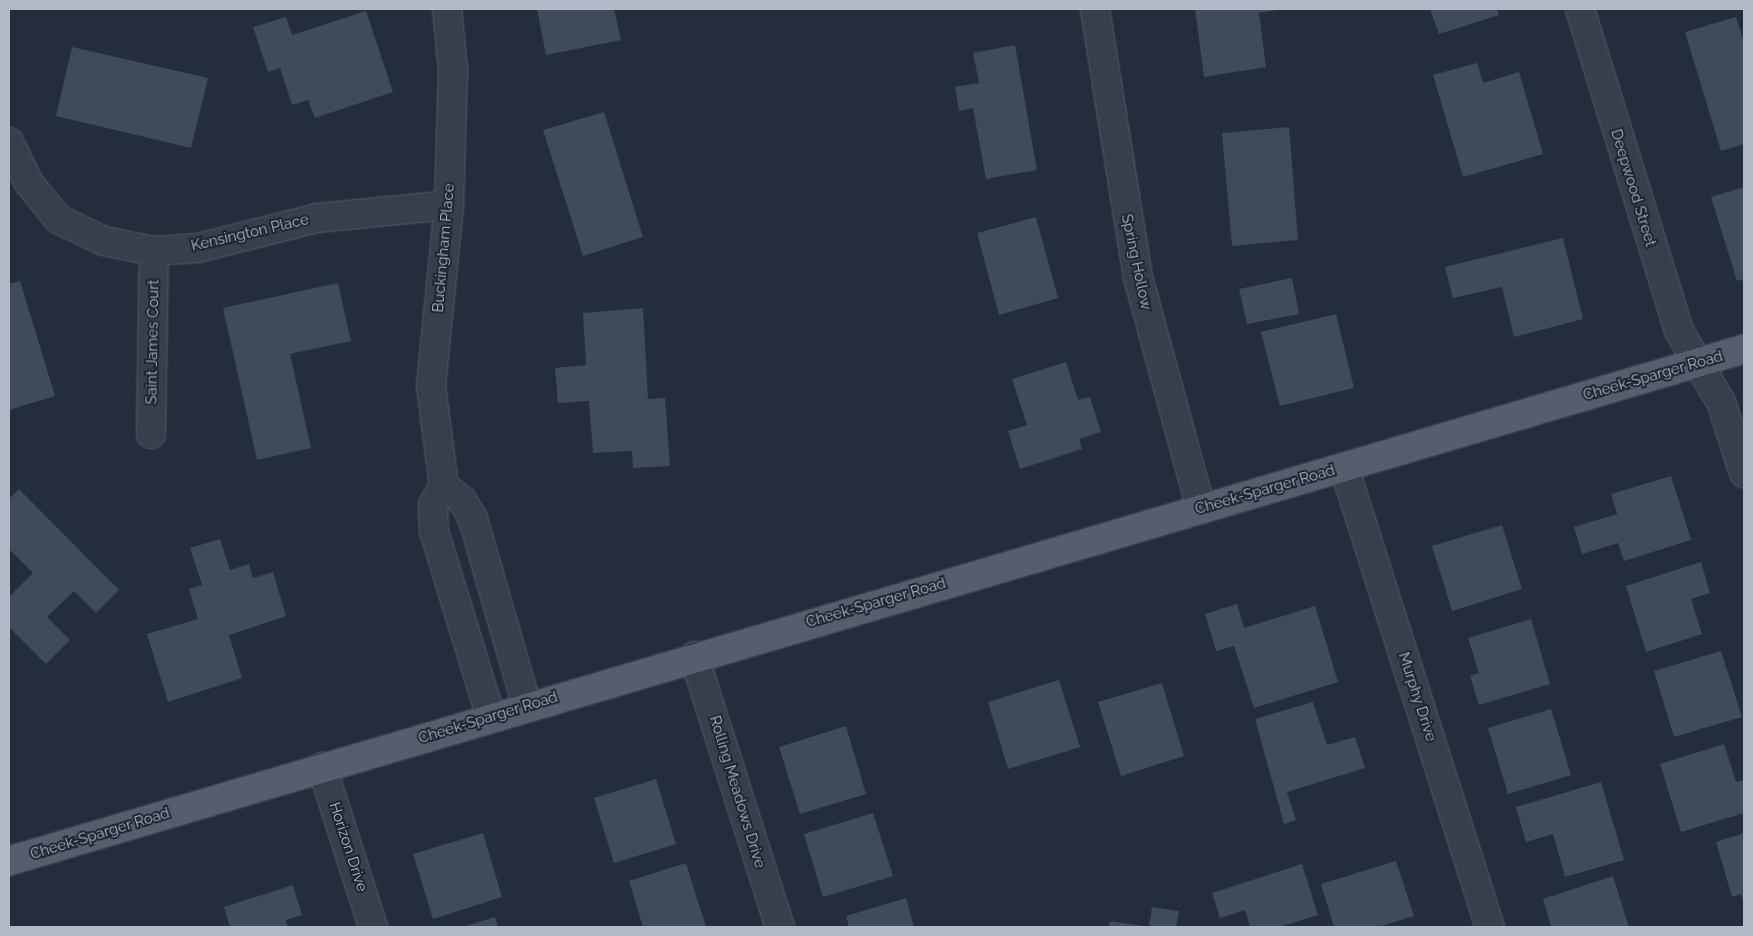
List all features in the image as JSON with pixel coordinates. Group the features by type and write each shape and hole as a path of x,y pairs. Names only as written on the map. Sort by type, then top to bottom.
{"main road":[{"name":"Cheek-Sparger Road","path":"9,861 694,656 1744,349"}],"street":[{"name":"Buckingham Place","path":"444,486 430,386 449,206 453,70 447,9"},
{"name":"Spring Hollow","path":"1095,9 1138,277 1201,509"},
{"name":"Deepwood Street","path":"1580,9 1679,331 1700,362 1721,402 1744,473"},
{"name":"Kensington Place","path":"9,142 29,184 58,220 104,241 154,251 198,248 316,218 449,206"},
{"name":"Saint James Court","path":"151,434 154,251"},
{"name":"Murphy Drive","path":"1344,467 1490,927"},
{"path":"491,717 434,531 433,504 444,486 462,500 474,519 527,706"},
{"name":"Rolling Meadows Drive","path":"694,656 780,927"},
{"name":"Horizon Drive","path":"322,767 373,927"}],"building":[{"path":"537,9 614,9 621,40 546,55"},
{"path":"1195,9 1283,9 1259,13 1266,67 1204,77"},
{"path":"1430,9 1497,9 1499,15 1439,34"},
{"path":"366,11 393,92 315,118 308,100 292,105 280,68 268,72 253,27 286,17 292,35"},
{"path":"1736,17 1744,42 1744,144 1721,151 1685,32"},
{"path":"1015,45 1037,170 986,179 973,108 959,111 955,87 979,83 973,53"},
{"path":"72,47 208,78 191,148 56,116"},
{"path":"1477,63 1483,83 1519,72 1543,154 1463,177 1433,75"},
{"path":"604,112 643,237 583,256 543,130"},
{"path":"1289,127 1298,240 1232,246 1222,133"},
{"path":"1744,187 1744,279 1737,281 1711,197"},
{"path":"1036,217 1058,298 999,315 977,233"},
{"path":"1563,238 1583,319 1514,337 1502,287 1453,298 1445,267"},
{"path":"1292,278 1299,314 1247,324 1239,289"},
{"path":"20,281 55,396 9,410 9,284"},
{"path":"338,283 351,341 290,354 311,448 257,460 223,308"},
{"path":"643,308 648,399 665,398 670,466 633,468 632,451 593,453 589,401 558,403 555,368 586,365 583,313"},
{"path":"1336,314 1354,388 1280,406 1261,332"},
{"path":"1066,362 1078,400 1090,397 1101,432 1079,439 1082,449 1020,469 1008,431 1027,425 1012,379"},
{"path":"1671,476 1691,540 1624,561 1618,543 1582,554 1574,527 1617,514 1611,494"},
{"path":"19,489 119,590 96,613 74,591 47,617 70,640 46,664 9,627 9,597 33,573 9,549 9,499"},
{"path":"1502,525 1522,589 1452,611 1432,546"},
{"path":"220,539 230,570 249,564 253,578 273,572 286,616 229,635 242,678 168,702 147,634 198,619 189,589 202,585 190,548"},
{"path":"1701,562 1710,593 1691,599 1702,634 1646,652 1626,586"},
{"path":"1237,604 1244,628 1315,606 1338,682 1254,708 1234,646 1216,651 1205,614"},
{"path":"1531,619 1550,684 1479,705 1470,676 1479,673 1468,638"},
{"path":"1721,651 1742,717 1674,737 1654,671"},
{"path":"1059,680 1080,747 1008,769 988,702"},
{"path":"1162,683 1184,756 1121,776 1098,702"},
{"path":"1313,702 1327,745 1355,737 1365,768 1287,792 1296,820 1284,824 1255,719"},
{"path":"1551,709 1571,775 1508,794 1488,728"},
{"path":"846,726 866,794 800,814 779,747"},
{"path":"1724,744 1736,782 1744,780 1744,813 1681,832 1660,764"},
{"path":"656,779 676,844 614,863 594,798"},
{"path":"1601,782 1624,860 1565,877 1553,834 1526,842 1516,807"},
{"path":"873,813 893,876 823,897 804,834"},
{"path":"483,833 502,897 433,919 413,854"},
{"path":"1744,833 1744,902 1741,894 1732,897 1716,842"},
{"path":"1396,861 1414,916 1378,927 1334,927 1321,884"},
{"path":"686,863 706,927 643,927 629,881"},
{"path":"1302,864 1318,915 1279,927 1250,927 1245,910 1220,918 1212,893"},
{"path":"1613,876 1629,927 1551,927 1543,899"},
{"path":"293,885 302,915 286,920 288,927 230,927 224,907"},
{"path":"906,898 914,927 849,927 846,916"},
{"path":"1152,907 1179,911 1176,927 1149,927"},
{"path":"495,917 498,927 463,927"},
{"path":"1110,921 1143,926 1143,927 1108,927"}]}
